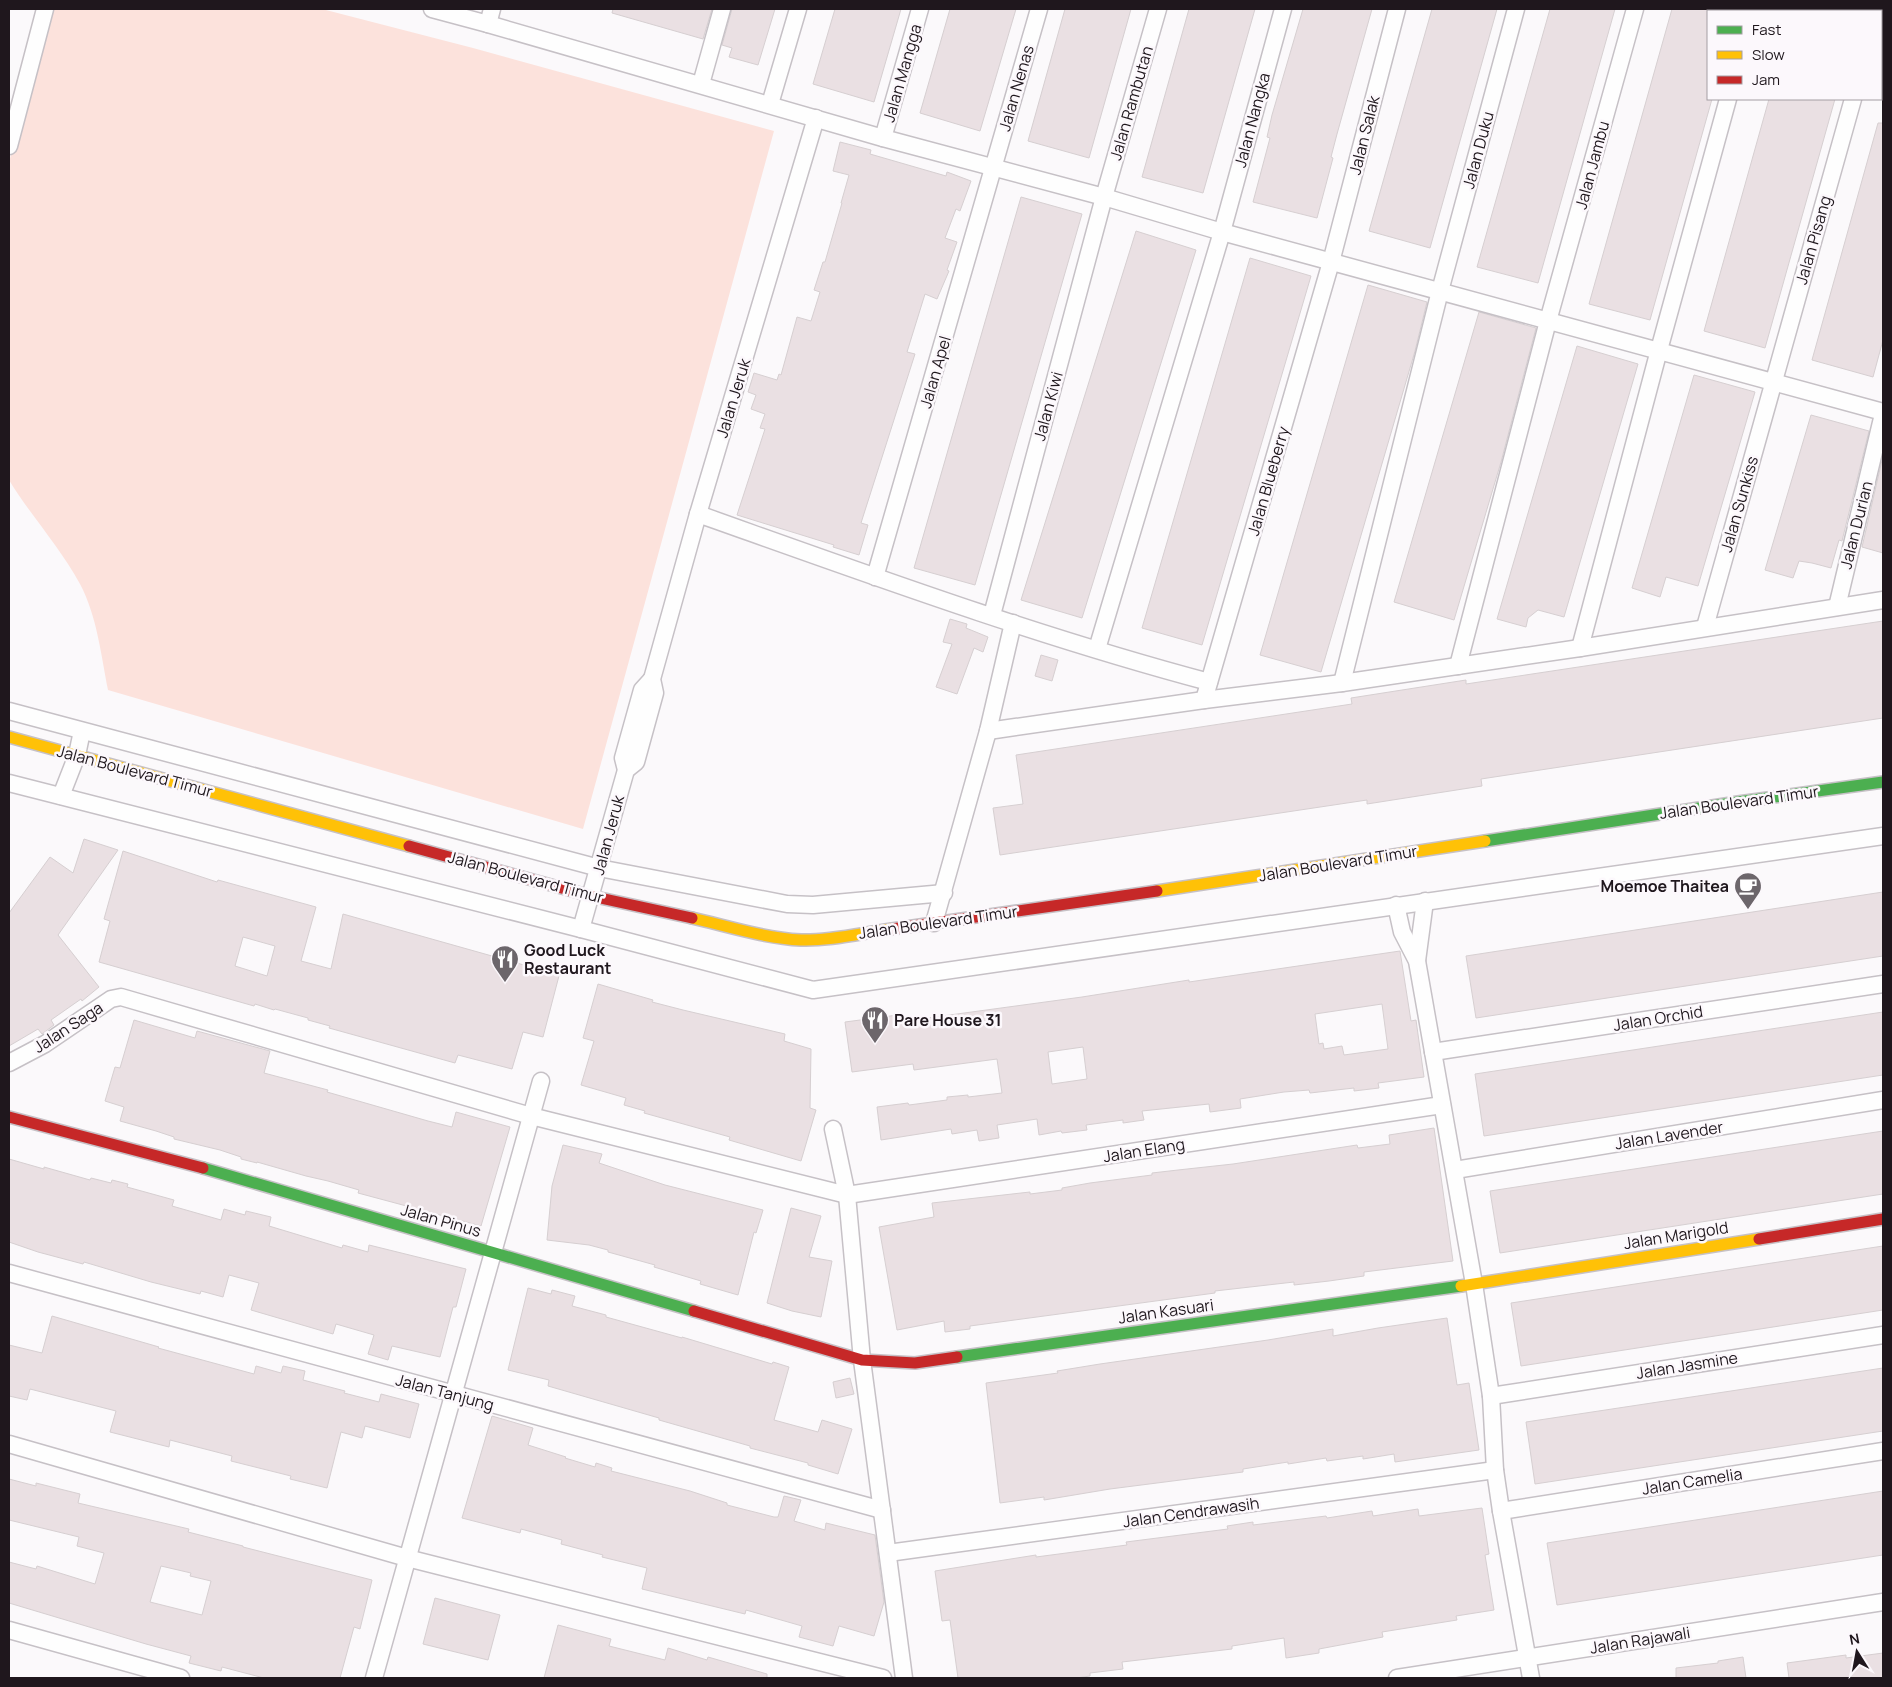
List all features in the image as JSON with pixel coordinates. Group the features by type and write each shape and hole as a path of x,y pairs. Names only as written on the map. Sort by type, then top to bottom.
{"street":[{"path":"9,146 46,9"},
{"path":"432,9 490,16 701,84 883,138 994,166 1222,232 1774,381 1883,413"},
{"path":"701,84 722,9"},
{"path":"770,104 798,9"},
{"name":"Jalan Mangga","path":"883,138 920,9"},
{"name":"Jalan Nenas","path":"994,166 1039,9"},
{"name":"Jalan Rambutan","path":"1104,197 1158,9"},
{"name":"Jalan Nangka","path":"1097,649 1222,232 1283,9"},
{"name":"Jalan Salak","path":"1331,262 1397,9"},
{"name":"Jalan Duku","path":"1342,683 1440,291 1516,9"},
{"name":"Jalan Jambu","path":"1458,666 1548,321 1635,9"},
{"path":"1580,648 1728,100"},
{"name":"Jalan Pisang","path":"1774,381 1853,100"},
{"name":"Jalan Jeruk","path":"581,929 626,770 623,758 642,690 652,679 698,514 816,118"},
{"name":"Jalan Apel","path":"875,577 994,166"},
{"name":"Jalan Kiwi","path":"992,615 1104,197"},
{"name":"Jalan Blueberry","path":"1204,700 1331,262"},
{"name":"Jalan Sunkiss","path":"1705,627 1774,381"},
{"name":"Jalan Durian","path":"1837,607 1883,413"},
{"path":"698,514 875,577 1013,623 1209,682"},
{"path":"988,731 1204,700 1342,683 1883,600"},
{"path":"934,923 944,893 988,731 1013,623"},
{"name":"Jalan Boulevard Timur","path":"9,711 599,868 787,904 813,905 944,893"},
{"path":"61,796 76,755 82,731"},
{"name":"Jalan Boulevard Timur","path":"9,737 591,896 801,940 821,939 1179,888 1738,802 1883,782"},
{"path":"9,783 814,990 1883,836"},
{"path":"1417,961 1425,901"},
{"path":"1396,905 1402,932 1417,961 1455,1170 1491,1396 1495,1470 1501,1511 1531,1678"},
{"name":"Jalan Orchid","path":"1433,1052 1883,984"},
{"name":"Jalan Saga","path":"9,1064 45,1044 111,999 121,997 531,1116"},
{"path":"374,1678 455,1395 541,1081"},
{"name":"Jalan Lavender","path":"1455,1170 1883,1100"},
{"name":"Jalan Elang","path":"846,1195 1442,1105"},
{"path":"531,1116 846,1195"},
{"name":"Jalan Pinus","path":"9,1117 227,1174 862,1360"},
{"path":"833,1129 846,1195 862,1360 904,1678"},
{"name":"Jalan Marigold","path":"1474,1284 1883,1219"},
{"name":"Jalan Tanjung","path":"9,1273 882,1510"},
{"name":"Jalan Kasuari","path":"862,1360 915,1363 1474,1284"},
{"name":"Jalan Jasmine","path":"1491,1396 1883,1335"},
{"path":"9,1444 407,1558 883,1678"},
{"name":"Jalan Camelia","path":"1501,1511 1883,1451"},
{"name":"Jalan Cendrawasih","path":"888,1553 1495,1470"},
{"name":"Jalan Rajawali","path":"1398,1678 1883,1602"},
{"path":"9,1630 181,1678"}],"shaded area":[{"path":"51,9 322,9 473,48 774,131 583,829 108,690 101,650 86,596 64,557 9,480 9,162"}],"building":[{"path":"613,9 712,9 703,39 612,13"},
{"path":"732,9 775,9 758,65 729,57 732,48 722,45"},
{"path":"835,9 901,9 874,102 813,84"},
{"path":"950,9 1016,9 980,131 920,113"},
{"path":"1065,9 1131,9 1089,158 1028,141"},
{"path":"1189,9 1255,9 1203,193 1142,177"},
{"path":"1303,9 1372,9 1337,134 1331,157 1333,158 1317,218 1253,202 1270,138 1267,137 1272,115"},
{"path":"1432,9 1497,9 1430,248 1369,231"},
{"path":"1550,9 1615,9 1538,283 1477,267"},
{"path":"1672,9 1708,9 1707,100 1712,100 1650,320 1589,304"},
{"path":"1769,100 1835,100 1765,348 1704,331"},
{"path":"1878,123 1883,123 1883,340 1873,377 1812,360"},
{"path":"840,142 871,150 870,154 946,176 947,172 971,181 960,211 956,209 945,238 957,242 947,270 949,271 937,299 925,294 907,352 915,354 861,523 868,525 859,555 833,547 834,545 737,515 765,429 760,428 765,414 751,409 756,395 748,392 754,373 777,380 779,374 781,375 797,317 811,321 820,292 814,290 823,262 825,262 849,175 833,171"},
{"path":"1021,197 1082,214 975,585 914,568"},
{"path":"1136,231 1196,250 1082,618 1021,600"},
{"path":"1250,258 1311,276 1202,645 1142,628"},
{"path":"1368,285 1427,302 1415,351 1321,672 1260,655"},
{"path":"1479,312 1536,328 1501,462 1454,620 1394,602"},
{"path":"1577,346 1638,364 1564,617 1538,610 1528,618 1526,627 1497,619"},
{"path":"1694,375 1755,392 1698,586 1666,577 1660,597 1632,588"},
{"path":"1811,415 1869,431 1842,541 1839,540 1831,568 1799,561 1793,578 1765,570"},
{"path":"1883,456 1883,553 1862,547"},
{"path":"950,619 967,624 966,628 988,637 983,652 974,648 957,694 936,687 952,644 943,642"},
{"path":"1883,621 1883,718 1481,779 1482,786 1367,804 1367,800 1000,855 993,808 1023,804 1016,755 1352,704 1351,698 1466,680 1466,684"},
{"path":"1041,655 1058,660 1052,681 1035,676"},
{"path":"84,839 118,850 58,935 99,987 82,1001 81,999 51,1020 54,1025 42,1034 38,1029 9,1046 9,913 50,857 73,873"},
{"path":"123,851 217,882 218,880 316,907 301,961 331,969 343,914 531,967 532,965 560,972 543,1037 523,1032 512,1069 458,1055 455,1063 329,1028 330,1026 308,1020 308,1018 255,1004 254,1006 99,962 110,921 104,919","holes":["243,937 275,946 267,976 235,966"]},
{"path":"1883,892 1883,956 1476,1018 1466,956"},
{"path":"1400,951 1411,1021 1416,1020 1424,1077 1378,1083 1379,1088 1354,1091 1354,1088 1310,1093 1309,1090 1240,1099 1241,1108 1210,1112 1209,1104 1142,1111 1144,1120 1123,1123 1123,1120 1086,1125 1087,1130 1062,1133 1061,1131 1039,1135 1037,1119 997,1125 999,1138 979,1141 977,1130 952,1134 951,1129 881,1140 877,1107 947,1100 947,1097 968,1095 968,1097 1002,1093 997,1059 914,1070 913,1064 852,1072 845,1022 898,1015 898,1022 1082,997 1189,980 1189,982","holes":["1382,1004 1388,1049 1344,1055 1342,1046 1324,1049 1323,1043 1319,1044 1315,1014","1083,1047 1087,1079 1052,1084 1048,1052"]},
{"path":"598,984 653,1000 652,1002 785,1034 784,1041 811,1049 810,1108 816,1110 801,1161 729,1140 730,1137 644,1113 645,1111 624,1105 626,1098 581,1085 594,1041 583,1038"},
{"path":"1883,1012 1883,1075 1484,1136 1475,1074"},
{"path":"134,1020 195,1038 197,1031 270,1051 264,1073 328,1090 327,1092 428,1121 452,1127 456,1112 510,1127 481,1226 358,1193 359,1190 328,1181 241,1159 241,1157 220,1150 174,1139 174,1137 156,1131 120,1121 124,1107 105,1101 115,1067 120,1068"},
{"path":"1434,1128 1453,1261 1364,1272 1364,1276 1329,1281 1294,1285 1294,1282 1215,1291 1215,1293 970,1326 970,1329 945,1332 944,1321 897,1330 879,1227 934,1217 932,1203 1062,1190 1062,1188 1090,1183 1152,1175 1152,1173 1233,1164 1357,1145 1358,1148 1390,1144 1389,1135"},
{"path":"1883,1131 1883,1194 1500,1253 1490,1191"},
{"path":"563,1145 602,1154 599,1163 665,1185 763,1210 756,1233 754,1232 738,1295 700,1284 701,1281 654,1267 655,1265 608,1252 608,1250 589,1245 547,1240 552,1186"},
{"path":"9,1159 90,1180 91,1178 111,1183 112,1180 128,1184 127,1187 174,1200 172,1206 221,1220 224,1209 245,1215 246,1211 271,1217 269,1226 342,1248 343,1245 368,1252 369,1245 466,1269 456,1307 453,1307 440,1357 392,1346 388,1360 368,1354 374,1335 336,1324 333,1334 251,1310 259,1283 229,1275 223,1297 201,1291 200,1294 84,1262 83,1264 38,1252 9,1242"},
{"path":"791,1208 821,1216 809,1257 832,1261 821,1317 767,1303"},
{"path":"1883,1246 1883,1310 1521,1366 1511,1303"},
{"path":"528,1288 551,1294 552,1290 575,1296 572,1306 772,1364 773,1362 789,1367 774,1420 818,1432 822,1420 852,1429 838,1474 808,1465 808,1463 750,1448 750,1446 659,1420 659,1418 548,1386 549,1380 508,1370"},
{"path":"52,1316 158,1348 254,1374 256,1366 281,1373 283,1366 305,1371 303,1380 345,1391 344,1393 379,1402 381,1394 419,1404 410,1438 365,1426 362,1438 341,1432 327,1488 290,1479 291,1476 231,1461 232,1456 170,1440 169,1447 110,1432 116,1411 30,1389 27,1400 9,1396 9,1345 42,1353"},
{"path":"1447,1318 1457,1385 1469,1383 1479,1450 1395,1462 1394,1454 1363,1459 1363,1456 1327,1461 1326,1458 1288,1464 1288,1462 1243,1469 1243,1472 1110,1489 1044,1500 1044,1497 1000,1503 986,1383 1333,1329 1333,1336"},
{"path":"1883,1368 1883,1431 1535,1484 1526,1422"},
{"path":"850,1378 854,1394 836,1398 833,1382"},
{"path":"492,1416 533,1428 528,1445 565,1458 595,1467 596,1463 612,1468 611,1471 690,1491 727,1503 727,1505 774,1517 778,1517 784,1496 801,1500 794,1521 825,1530 826,1523 875,1535 884,1602 874,1636 839,1626 833,1646 799,1637 802,1626 746,1610 745,1614 642,1589 647,1568 602,1557 603,1555 561,1544 562,1540 521,1529 520,1533 462,1518"},
{"path":"9,1479 36,1486 36,1483 80,1494 78,1503 189,1529 188,1532 372,1580 360,1629 354,1627 340,1678 264,1678 222,1667 221,1671 189,1663 191,1656 9,1603 9,1562 36,1569 37,1566 95,1584 104,1553 77,1546 79,1537 9,1520","holes":["161,1566 191,1573 190,1576 211,1581 202,1615 150,1602"]},
{"path":"1883,1491 1883,1555 1557,1605 1547,1543"},
{"path":"1482,1508 1489,1554 1485,1555 1494,1610 1456,1616 1457,1620 1382,1632 1383,1637 1319,1649 1319,1653 1286,1658 1284,1638 1232,1646 1232,1649 1122,1662 1123,1669 1090,1673 1090,1676 1076,1678 958,1678 950,1620 942,1621 935,1571 1036,1555 1036,1557 1127,1545 1126,1542 1228,1529 1227,1526 1253,1522 1253,1525 1326,1516 1327,1518 1372,1511 1373,1516 1418,1509 1419,1516"},
{"path":"435,1598 500,1615 488,1660 423,1644"},
{"path":"558,1625 611,1639 609,1646 665,1660 668,1648 707,1660 708,1657 767,1674 767,1678 544,1678"},
{"path":"1883,1653 1883,1678 1789,1678 1787,1663 1846,1655 1846,1658"},
{"path":"1743,1657 1746,1678 1676,1678 1676,1668 1718,1663 1718,1661"}],"traffic: fast":[{"path":"1485,841 1883,782"},
{"path":"203,1168 694,1311"},
{"path":"957,1357 1461,1286"}],"traffic: slow":[{"path":"9,737 409,846"},
{"path":"1157,891 1485,841"},
{"path":"692,918 759,934 801,940 835,938 892,929"},
{"path":"1461,1286 1759,1239"}],"traffic: jam":[{"path":"409,846 591,896 692,918"},
{"path":"892,929 1157,891"},
{"path":"9,1117 203,1168"},
{"path":"1759,1239 1883,1219"},
{"path":"694,1311 862,1360 915,1363 957,1357"}],"place":[{"name":"Moemoe Thaitea","path":"1748,910"},
{"name":"Good Luck Restaurant","path":"505,983"},
{"name":"Pare House 31","path":"875,1044"}]}
